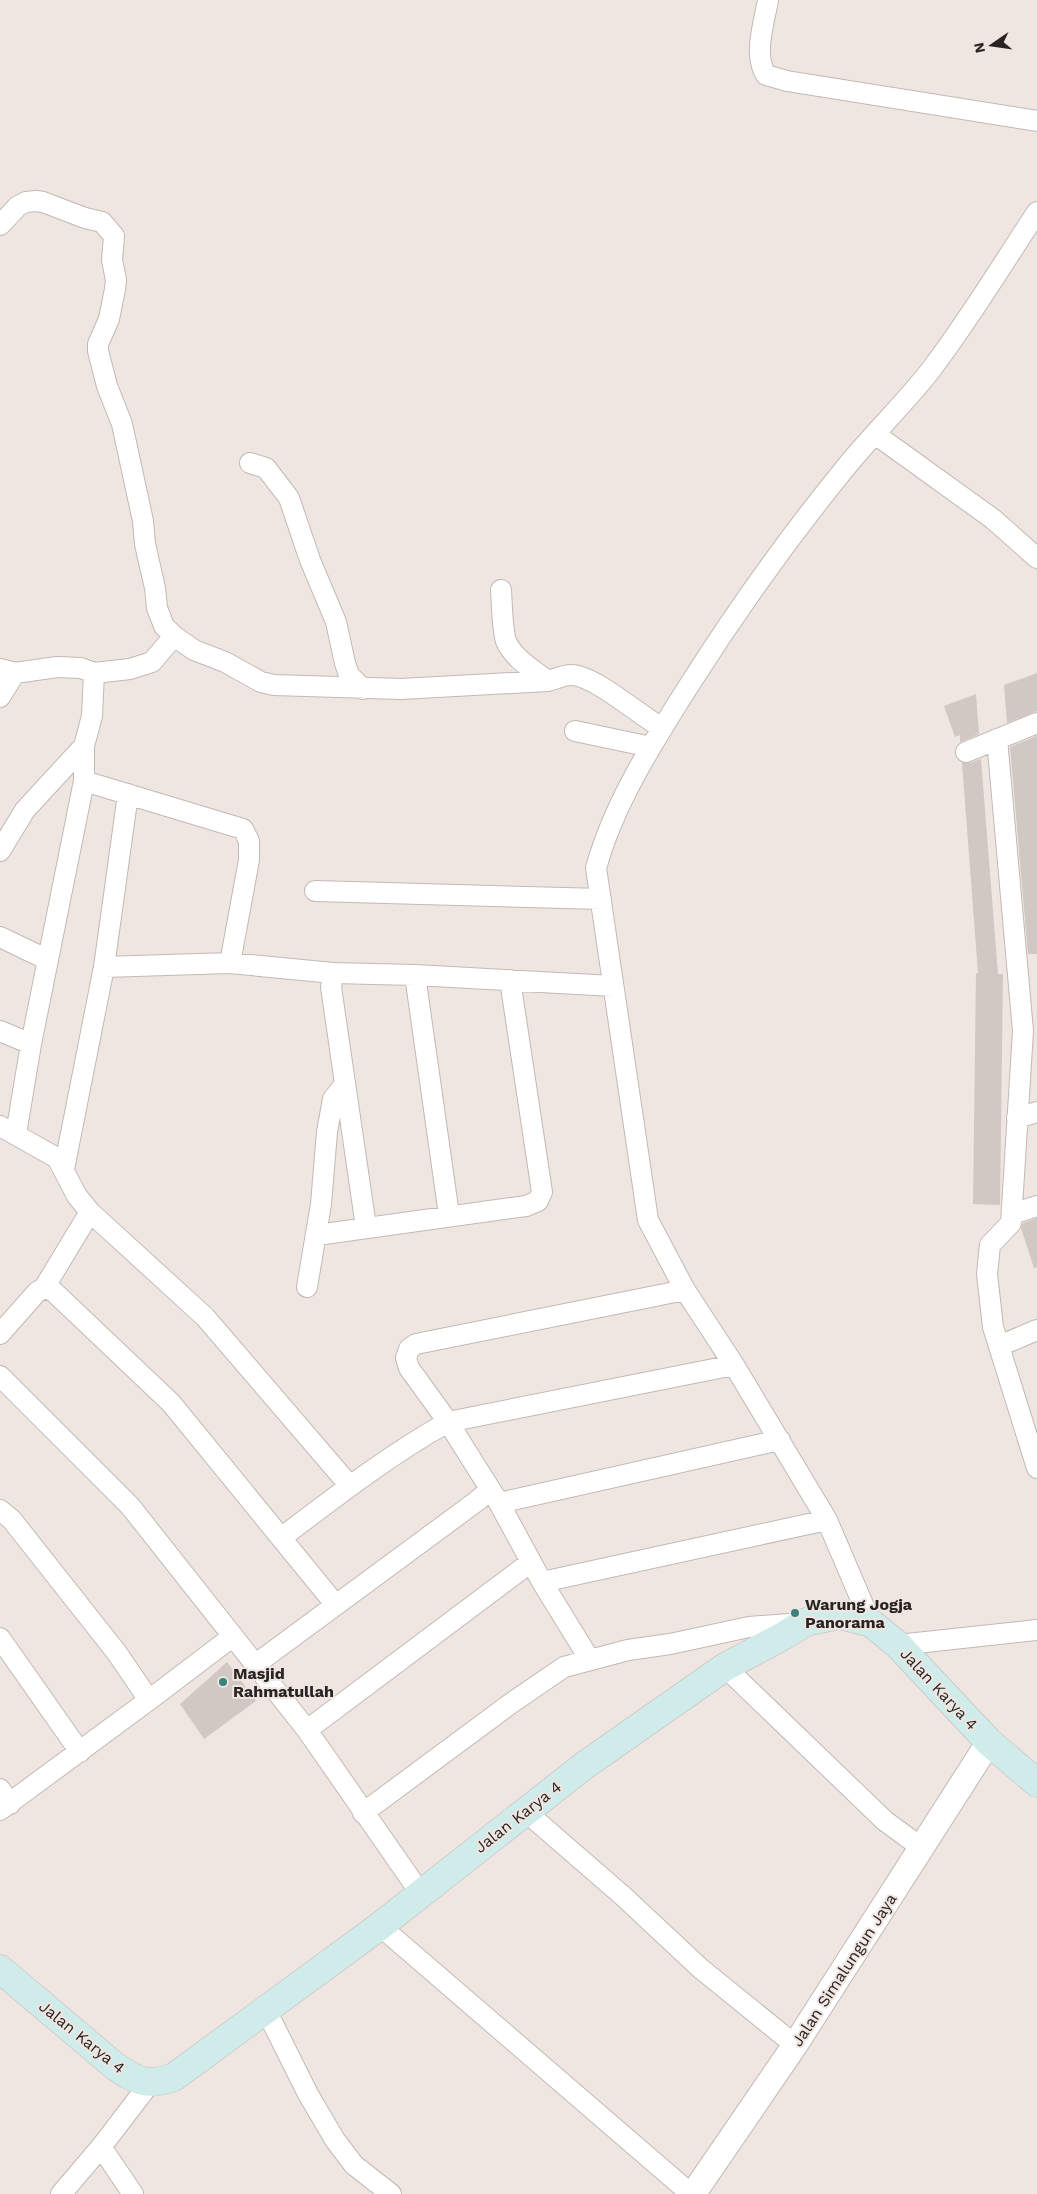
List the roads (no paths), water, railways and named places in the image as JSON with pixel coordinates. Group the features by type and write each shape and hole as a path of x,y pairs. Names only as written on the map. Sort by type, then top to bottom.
{"main road":[{"name":"Jalan Karya 4","path":"0,1969 116,2067 137,2080 150,2083 161,2082 174,2077 380,1926 585,1765 725,1667 785,1636 806,1622 839,1615 871,1623 898,1645 989,1742 1037,1783"}],"street":[{"path":"768,0 760,49 760,66 766,75 786,81 1037,121"},
{"path":"0,225 18,206 26,202 36,201 102,222 110,229 114,236 112,260 116,280 115,289 110,314 98,344 98,351 107,386 122,424 143,521 145,544 155,588 157,608 164,626 174,636 194,650 224,662 261,682 289,687 401,690 548,681 569,674 580,676 595,683 662,728"},
{"path":"871,1623 827,1520 734,1365 685,1290 648,1220 596,868 605,837 650,747 716,643 847,466 930,370 983,295 1037,212"},
{"path":"875,434 992,519 1037,558"},
{"path":"250,463 266,468 289,498 310,560 336,622 340,646 347,669 363,689"},
{"path":"501,590 506,640 524,663 548,681"},
{"path":"0,696 8,671 57,667 81,668 94,673 142,666 152,662 174,636"},
{"path":"94,673 92,716 84,746 84,781 31,1044 8,1130 57,1158 64,1168 77,1196 90,1212 205,1316 350,1486"},
{"path":"966,752 1037,723"},
{"path":"574,731 650,747"},
{"path":"997,739 1030,1029 1017,1118 1011,1223 990,1245 987,1274 993,1327 1036,1462"},
{"path":"0,851 25,810 84,746"},
{"path":"84,781 243,829 249,841 249,860 230,963"},
{"path":"64,1168 104,968 128,794"},
{"path":"315,891 601,899"},
{"path":"0,937 48,960"},
{"path":"104,968 230,963 333,973 415,975 613,986"},
{"path":"333,973 331,988 366,1227"},
{"path":"415,975 449,1216"},
{"path":"317,1234 526,1206 538,1201 542,1192 510,980"},
{"path":"0,1031 31,1044"},
{"path":"307,1288 317,1234 327,1132 333,1099 345,1084"},
{"path":"1017,1118 1037,1112"},
{"path":"1012,1214 1037,1206"},
{"path":"0,1334 37,1292 44,1288 90,1212"},
{"path":"44,1288 53,1291 171,1403 335,1604"},
{"path":"590,1660 542,1582 494,1496 448,1422 409,1368 406,1358 409,1349 416,1344 685,1290"},
{"path":"999,1346 1037,1330"},
{"path":"281,1538 418,1438 448,1422 734,1365"},
{"path":"0,1376 130,1506 307,1730 421,1894"},
{"path":"256,1664 477,1501 494,1496 780,1440"},
{"path":"0,1510 12,1520 117,1653 149,1700"},
{"path":"542,1582 827,1520"},
{"path":"307,1730 531,1562"},
{"path":"363,1813 518,1698 564,1667 628,1650 670,1644 749,1627 806,1622"},
{"path":"898,1645 1037,1630"},
{"path":"3,1801 80,1752 232,1637"},
{"path":"0,1638 80,1752"},
{"path":"725,1667 885,1821 922,1848"},
{"name":"Jalan Simalungun Jaya","path":"692,2194 795,2045 989,1742"},
{"path":"525,1811 623,1896 700,1968 795,2045"},
{"path":"380,1926 692,2194"},
{"path":"266,2010 308,2094 335,2140 354,2164 391,2194"},
{"path":"61,2194 101,2148 150,2083"},
{"path":"101,2148 133,2194"}],"place":[{"name":"Warung Jogja Panorama","path":"795,1613"},
{"name":"Masjid Rahmatullah","path":"223,1682"}]}
